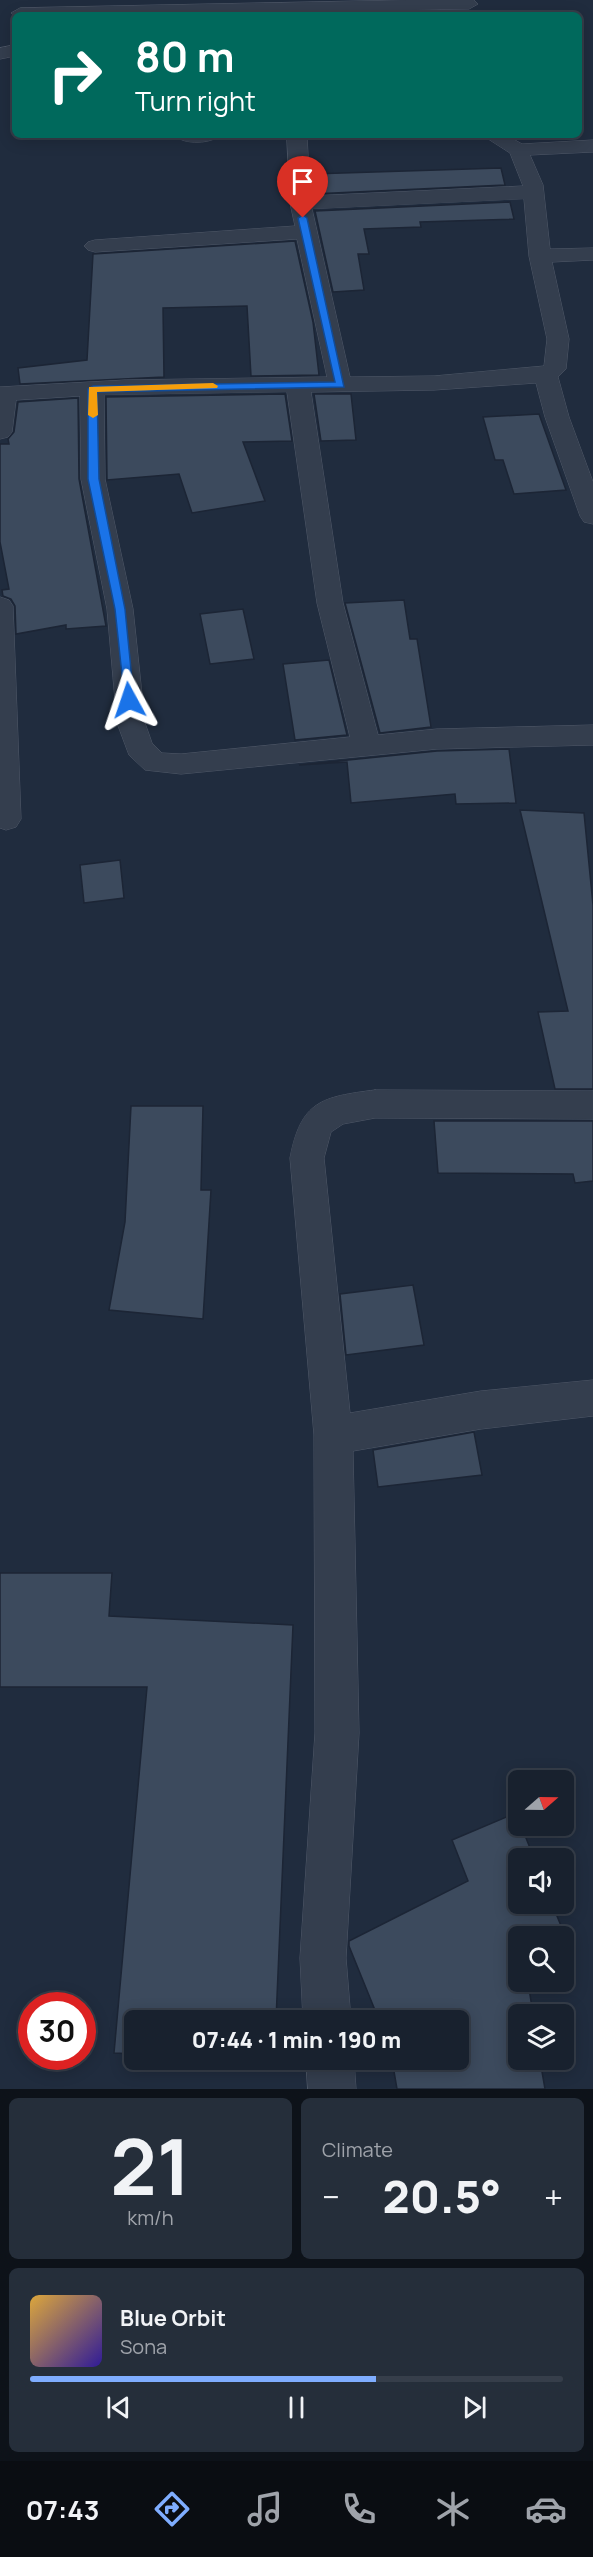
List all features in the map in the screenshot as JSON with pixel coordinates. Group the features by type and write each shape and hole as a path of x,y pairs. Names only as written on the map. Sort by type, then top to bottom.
{"street":[{"path":"20,9 469,4"},
{"path":"297,138 300,203 340,385"},
{"path":"497,138 518,150 593,146"},
{"path":"0,432 2,394 93,389 340,385 517,379 546,375 555,369 558,339 540,256 534,192 518,150"},
{"path":"300,203 534,192"},
{"path":"95,246 306,232"},
{"path":"540,256 593,254"},
{"path":"546,375 557,417 589,491 593,516"},
{"path":"298,385 330,603 367,746"},
{"path":"93,389 93,479 120,609 131,723 139,748 155,763 164,765 437,739 593,735"},
{"path":"0,606 6,819"},
{"path":"326,2010 323,1958 337,1733 333,1435 307,1158 314,1129 324,1116 344,1108 375,1104 593,1105"},
{"path":"333,1435 480,1410 593,1398"},
{"path":"331,2070 332,2089"}],"building":[{"path":"501,168 505,185 312,194 311,174"},
{"path":"510,202 514,219 420,222 421,227 364,229 369,254 358,254 364,290 333,292 315,211"},
{"path":"295,241 313,322 319,375 251,376 247,306 163,308 164,377 20,384 18,368 87,360 93,254"},
{"path":"285,394 292,441 243,442 265,501 192,513 179,474 107,480 106,397"},
{"path":"314,394 351,394 356,440 321,441"},
{"path":"78,398 79,479 106,626 66,629 66,625 16,634 15,606 11,599 3,596 2,590 9,589 0,542 0,444 9,444 8,439 14,432 18,402"},
{"path":"539,414 566,490 514,494 503,460 495,460 483,417"},
{"path":"404,600 410,639 417,639 431,727 380,733 345,603"},
{"path":"243,609 254,659 210,664 200,614"},
{"path":"329,660 347,735 295,740 283,664"},
{"path":"509,749 516,803 456,804 455,794 351,803 347,762 299,765 437,751"},
{"path":"520,810 584,813 593,905 593,1089 555,1089 538,1012 568,1011"},
{"path":"120,860 124,898 84,903 80,865"},
{"path":"131,1106 203,1106 201,1190 211,1190 203,1319 109,1310 125,1222"},
{"path":"434,1121 593,1121 593,1181 575,1183 573,1174 438,1173"},
{"path":"413,1285 424,1345 346,1355 340,1294"},
{"path":"474,1432 482,1475 378,1487 373,1450"},
{"path":"0,1573 112,1573 109,1616 293,1625 276,2010 124,2010 124,2053 114,2053 147,1687 0,1687"},
{"path":"508,1816 508,1836 525,1836 530,1848 508,1848 508,1914 556,1914 561,1926 508,1926 508,1992 530,1992 531,2004 508,2004 508,2070 542,2070 545,2089 397,2089 394,2070 469,2070 469,2010 375,2010 349,1941 468,1881 452,1840"}],"slow traffic":[{"path":"93,415 93,389 213,386"}],"route":[{"path":"129,700 120,609 93,479 93,389 340,385 303,218"}]}
